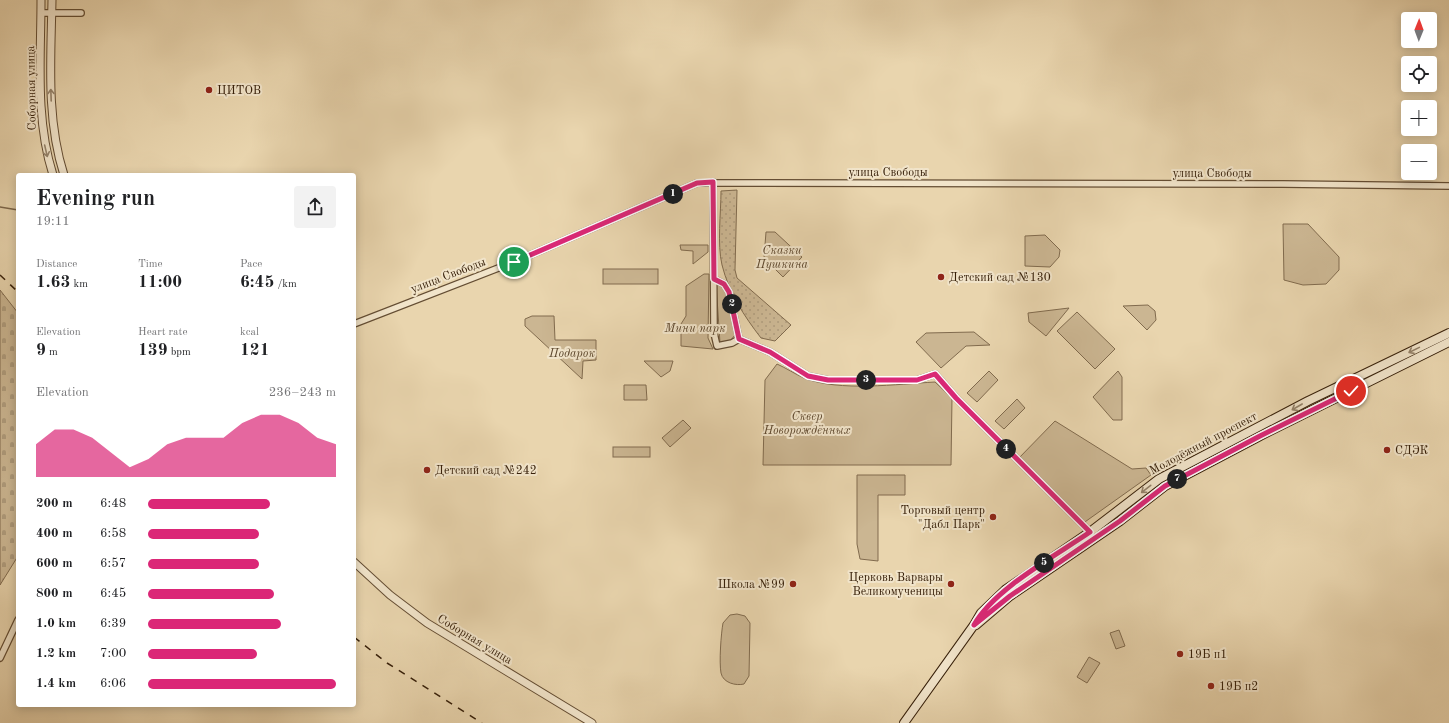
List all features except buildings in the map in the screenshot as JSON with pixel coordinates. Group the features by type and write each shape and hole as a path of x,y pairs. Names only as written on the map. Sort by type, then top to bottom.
{"main road":[{"name":"Молодёжный проспект","path":"904,723 981,613 1005,590 1090,532 1159,479 1308,401 1449,333"},
{"name":"Молодёжный проспект","path":"974,625 1010,596 1120,521 1165,486 1260,436 1449,342"}],"street":[{"name":"Соборная улица","path":"41,0 42,120 46,150 52,173"},
{"name":"Соборная улица","path":"52,0 51,101 57,148 63,173"},
{"path":"41,13 81,13"},
{"path":"713,182 714,334 717,346 732,343 739,339"},
{"name":"улица Свободы","path":"356,323 514,262 697,183 1283,184 1449,186"},
{"path":"714,279 724,284 729,292 739,339"},
{"path":"739,339 770,352 808,376 828,380 917,380 935,374 956,398 1090,532"},
{"name":"Соборная улица","path":"356,564 396,600 427,623 592,723"},
{"path":"0,658 16,624"}],"green space":[{"path":"737,190 735,270 737,278 791,325 775,341 761,338 749,321 733,295 722,265 719,238 721,191"},
{"path":"1283,224 1308,224 1339,257 1339,270 1326,284 1303,285 1284,280"},
{"name":"Сказки Пушкина","path":"766,232 775,232 802,257 783,277 764,258"},
{"path":"1045,235 1060,250 1059,257 1050,267 1025,266 1025,236"},
{"path":"680,245 708,245 708,252 693,264 693,251 681,250"},
{"path":"603,269 658,269 658,284 603,284"},
{"name":"Мини парк","path":"704,274 709,274 708,338 713,349 681,346 681,324 686,316 686,286"},
{"path":"716,283 725,292 728,298 735,335 730,341 720,343"},
{"path":"0,290 16,310 16,559 0,585"},
{"path":"1148,305 1155,311 1156,320 1147,330 1123,306"},
{"path":"1069,308 1046,336 1029,322 1028,313"},
{"path":"1077,312 1115,349 1095,369 1057,331"},
{"name":"Подарок","path":"532,316 554,316 555,340 596,340 596,360 583,361 582,379 525,326 525,319"},
{"path":"974,332 990,345 966,346 941,368 916,342 926,333"},
{"path":"644,361 673,361 670,371 661,377"},
{"name":"Сквер Новорождённых","path":"777,364 804,378 834,385 869,386 935,382 952,398 951,465 763,465 765,380"},
{"path":"989,371 998,380 977,402 967,393"},
{"path":"1118,371 1122,377 1122,420 1113,420 1093,397"},
{"path":"624,385 646,385 647,400 624,400"},
{"path":"1017,399 1025,408 1004,429 995,421"},
{"path":"683,420 691,428 670,447 662,438"},
{"path":"1055,421 1132,469 1146,468 1151,475 1082,524 1017,460"},
{"path":"613,447 650,447 650,457 613,457"},
{"path":"857,475 905,475 905,495 878,495 878,561 860,559 857,544"},
{"path":"737,614 745,616 750,623 749,676 744,684 741,685 730,683 724,679 720,668 720,648 723,623 730,615"},
{"path":"1119,630 1125,646 1116,649 1110,633"},
{"path":"1089,657 1100,663 1087,683 1077,677"}],"waterway":[{"path":"0,207 16,210"}],"railway":[{"path":"0,275 16,290"},
{"path":"356,639 387,663 482,723"}],"place":[{"name":"ЦИТОВ","path":"209,90"},
{"name":"Детский сад №130","path":"941,277"},
{"name":"СДЭК","path":"1387,450"},
{"name":"Детский сад №242","path":"427,470"},
{"name":"Торговый центр \"Дабл Парк\"","path":"993,517"},
{"name":"Школа №99","path":"793,584"},
{"name":"Церковь Варвары Великомученицы","path":"951,584"},
{"name":"19Б п1","path":"1180,654"},
{"name":"19Б п2","path":"1211,686"}],"route":[{"path":"514,262 697,183 713,182 714,279 724,284 729,292 739,339 770,352 808,376 828,380 917,380 935,374 956,398 1090,532 1005,590 981,613 974,625 986,617 1010,596 1120,521 1165,486 1260,436 1351,391"}]}
